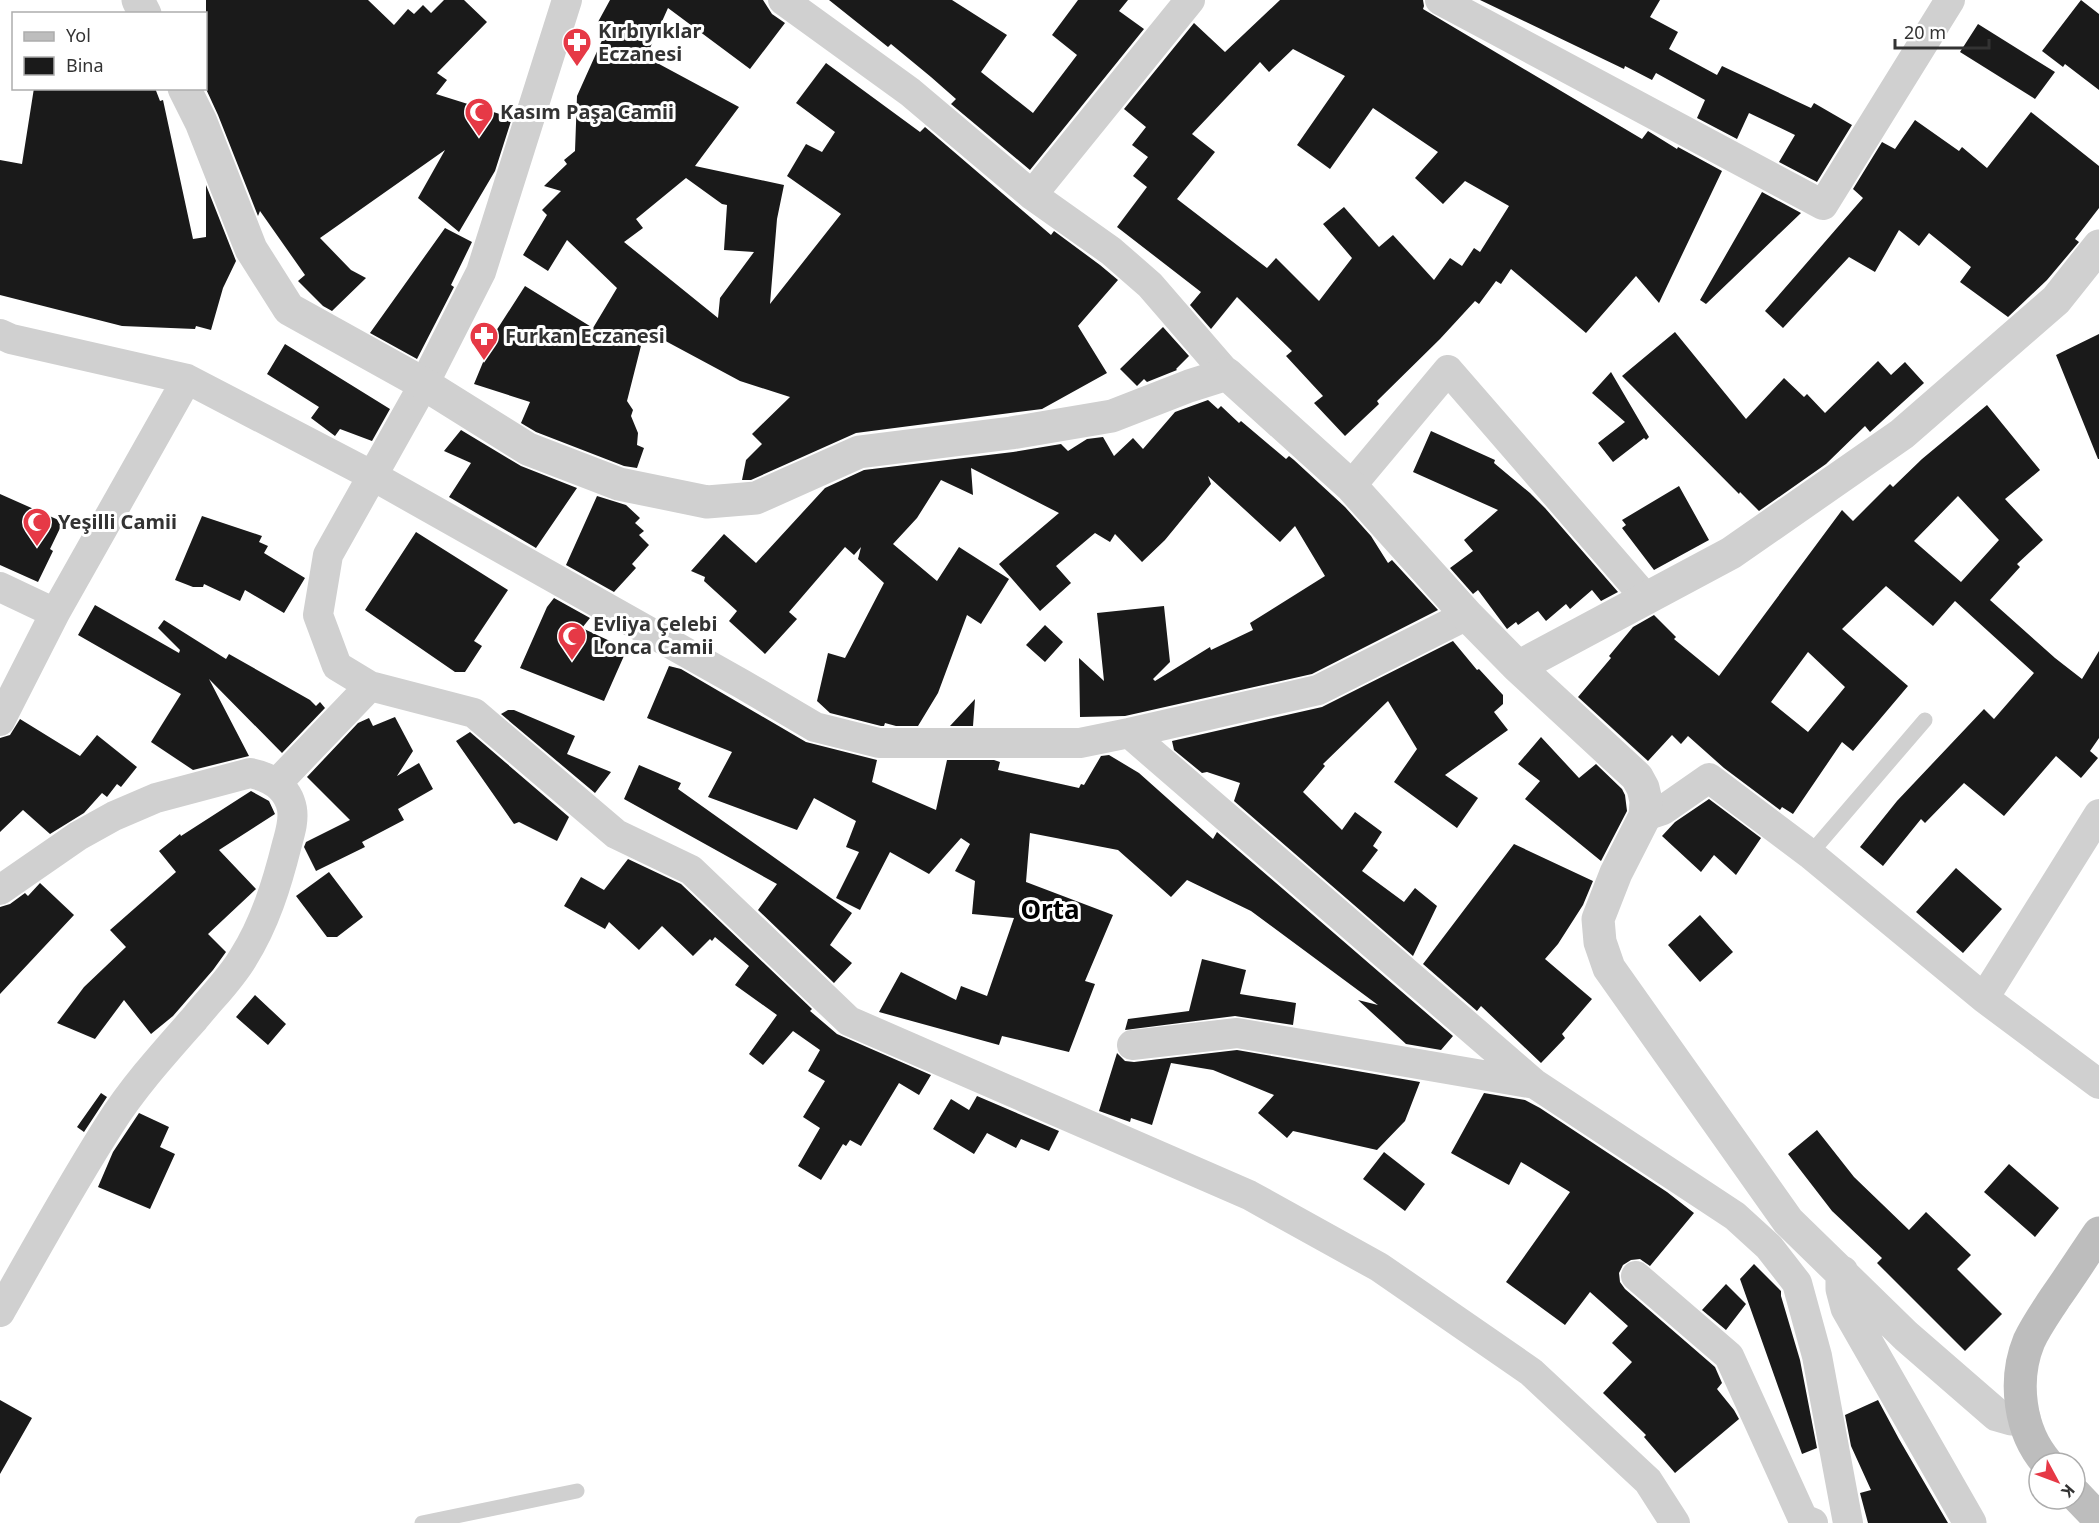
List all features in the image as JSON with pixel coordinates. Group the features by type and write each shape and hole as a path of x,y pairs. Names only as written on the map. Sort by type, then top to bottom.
{"main road":[{"path":"2039,1451 2031,1439 2020,1397 2022,1368 2029,1342 2040,1321 2099,1233"},
{"path":"2087,1506 2099,1519"}],"street":[{"path":"567,0 481,272 424,384 328,555 318,615 337,666 370,686 474,713 616,834 691,870 849,1021 1248,1195 1379,1267 1531,1372 1648,1481 1675,1523"},
{"path":"783,0 910,92 1032,195 1112,251 1150,285 1227,374 1351,486 1467,615 1518,667 1637,777 1646,801 1645,816 1616,873 1598,918 1600,942 1609,968 1788,1221 1906,1336 1997,1415 2011,1419 2024,1418"},
{"path":"1032,195 1190,0"},
{"path":"1440,0 1823,205 1950,0"},
{"path":"185,90 201,122 251,249 289,309 424,384 528,449 619,484 707,502 756,498 859,452 1011,433 1112,416 1227,374"},
{"path":"1518,667 1731,553 1902,434 2056,300 2099,246"},
{"path":"2056,300 2099,278"},
{"path":"0,334 11,339 187,380 373,476 742,684 815,728 879,743 1080,743 1129,733 1318,690 1467,615"},
{"path":"1351,486 1448,370 1645,597"},
{"path":"0,721 56,613 187,380"},
{"path":"0,586 56,613"},
{"path":"277,783 370,686"},
{"path":"1129,733 1535,1084 1735,1216 1769,1246 1797,1283"},
{"path":"0,890 78,836 114,816 156,798 250,773 264,776 277,783 286,794 292,807 293,821 278,881 258,930 243,959 222,988 138,1084 110,1123 0,1312"},
{"path":"1645,816 1663,810 1709,778 1810,854 1984,998 2099,1084"},
{"path":"1984,998 2099,814"},
{"path":"1132,1045 1237,1033 1535,1084"},
{"path":"1788,1221 1797,1283 1817,1356 1848,1523"},
{"path":"1842,1272 1842,1289 1847,1308 1970,1523"},
{"path":"1636,1276 1729,1356 1803,1519 1814,1523"}],"lane":[{"path":"1810,854 1925,720"},
{"path":"422,1523 577,1491"}],"building":[{"path":"206,0 368,0 394,25 408,9 414,14 423,5 431,13 444,0 464,0 487,22 437,73 447,80 436,94 512,118 495,171 459,232 418,198 445,150 320,238 351,270 366,278 332,311 323,306 298,281 305,275 260,211 258,216 206,90"},
{"path":"610,0 763,0 772,14 785,23 750,69 668,8 646,57 739,107 695,166 784,185 777,219 770,304 841,214 787,176 806,144 822,152 835,132 796,103 826,63 920,132 925,127 1051,235 1054,231 1118,280 1078,326 1107,373 1042,409 856,433 751,480 742,480 746,460 762,444 752,434 790,397 740,381 645,330 627,401 633,410 631,416 638,433 637,445 644,448 637,468 624,466 536,432 521,423 530,402 474,384 496,331 525,286 593,328 617,288 567,240 548,271 523,255 547,215 542,210 561,191 544,186 567,164 564,160 575,151 577,96 608,27 598,22","holes":["686,178 722,204 727,205 724,250 754,252 720,298 718,318 624,242 643,228 636,219"]},
{"path":"829,0 952,0 1007,35 981,72 1033,113 1077,55 1052,35 1078,0 1128,0 1119,11 1144,29 1030,170 951,104 956,99 931,77 891,44 888,47"},
{"path":"1280,0 1423,0 1423,9 1642,139 1648,131 1677,149 1678,147 1722,171 1659,303 1636,276 1586,333 1511,269 1501,284 1496,281 1479,304 1475,301 1377,401 1379,404 1345,436 1314,403 1323,396 1286,356 1292,351 1237,297 1211,329 1190,305 1201,292 1117,227 1147,187 1133,176 1148,157 1132,145 1146,127 1124,109 1194,23 1225,52","holes":["1293,49 1345,76 1297,145 1330,169 1373,108 1438,152 1415,178 1443,204 1465,181 1509,206 1480,252 1474,248 1462,266 1450,258 1434,280 1393,235 1379,247 1344,207 1323,224 1352,258 1319,301 1276,258 1267,268 1177,199 1215,152 1192,134 1260,62 1269,72"]},
{"path":"1480,0 1660,0 1650,17 1678,32 1669,49 1717,75 1722,66 1811,108 1814,103 1852,125 1817,182 1779,162 1795,135 1749,113 1737,139 1697,118 1705,100 1656,73 1652,80 1625,66 1624,69"},
{"path":"2081,0 2099,14 2099,90 2065,64 2063,67 2042,51"},
{"path":"1978,24 2055,72 2035,99 1960,52"},
{"path":"34,90 156,90 160,101 163,100 193,239 206,237 206,185 236,261 223,288 211,330 196,326 195,329 122,326 0,295 0,160 22,164"},
{"path":"2031,112 2099,166 2099,208 2075,239 2079,242 2047,280 2008,317 1960,282 1971,267 1929,233 1919,246 1899,230 1875,272 1849,257 1783,328 1765,311 1863,198 1853,189 1882,142 1895,149 1915,120 1959,151 1962,147 1987,168"},
{"path":"1762,192 1801,213 1706,304 1700,300"},
{"path":"445,228 472,242 451,285 454,287 417,359 370,333"},
{"path":"1163,327 1189,356 1177,370 1147,382 1144,379 1137,386 1120,369"},
{"path":"1675,332 1746,419 1784,378 1804,397 1807,394 1825,413 1878,361 1891,375 1905,362 1924,383 1870,432 1865,426 1826,464 1759,511 1740,492 1739,494 1622,376"},
{"path":"2099,334 2099,459 2098,459 2056,355"},
{"path":"285,344 390,409 372,441 340,429 335,436 311,418 319,407 267,374"},
{"path":"1611,372 1649,437 1646,440 1644,438 1613,462 1598,443 1625,422 1592,393"},
{"path":"1208,400 1218,409 1221,406 1239,423 1241,421 1286,459 1289,456 1294,460 1345,507 1371,536 1388,563 1392,560 1438,610 1312,674 1125,716 1080,717 1079,658 1104,681 1097,613 1164,606 1170,662 1153,679 1155,681 1210,647 1211,650 1253,630 1250,623 1325,576 1295,526 1280,542 1208,476 1211,484 1165,540 1142,562 1115,534 1110,542 1095,533 1056,566 1071,583 1040,611 999,564 1059,513 971,468 973,495 941,480 917,518 893,544 937,581 959,547 1009,579 981,624 967,615 938,693 918,726 896,726 885,723 881,726 830,713 817,701 828,653 845,658 884,583 858,559 861,547 854,555 845,547 789,612 797,619 765,654 729,621 737,611 704,581 705,577 691,571 724,534 756,563 825,488 864,470 1061,444 1068,451 1087,439 1103,437 1114,456 1133,438 1143,449 1175,412"},
{"path":"1987,405 2040,470 2005,499 2043,540 2017,564 2020,567 1990,600 2082,679 2099,651 2099,738 2090,751 2098,758 2081,778 2056,756 2004,816 1964,783 1925,823 1921,819 1883,866 1860,847 1897,801 1984,709 1994,719 2034,673 1955,601 1933,626 1886,586 1842,629 1908,686 1853,751 1842,742 1793,814 1782,807 1780,810 1724,768 1688,736 1681,744 1672,735 1648,761 1578,697 1611,658 1609,656 1633,627 1654,615 1676,637 1674,639 1719,676 1842,510 1853,521 1890,484 1893,487 1922,459","holes":["1958,496 1999,540 1961,582 1914,541","1808,652 1845,687 1808,732 1771,702"]},
{"path":"461,430 521,466 577,488 536,548 449,497 471,463 444,451"},
{"path":"1431,431 1495,460 1494,463 1545,508 1618,592 1601,601 1592,590 1570,609 1566,604 1546,621 1538,611 1518,625 1516,622 1507,629 1478,590 1473,594 1450,568 1473,551 1464,540 1498,510 1413,472"},
{"path":"1679,486 1709,540 1654,570 1622,528 1626,525 1622,520"},
{"name":"Yeşilli Camii","path":"0,494 63,522 50,549 53,551 38,582 0,565"},
{"path":"597,496 626,505 640,518 635,523 644,531 639,535 649,545 632,564 636,568 614,592 566,565"},
{"path":"202,516 262,536 259,542 268,546 264,553 305,578 284,613 245,590 240,601 204,584 203,587 193,587 175,580"},
{"path":"416,532 508,590 474,641 482,646 465,672 455,672 365,610"},
{"name":"Evliya Çelebi Lonca Camii","path":"554,598 590,618 582,628 627,649 604,701 520,668 547,607"},
{"path":"95,605 179,653 180,650 158,628 164,620 226,659 229,654 310,700 316,706 320,702 325,708 282,753 209,679 249,756 193,770 151,742 181,694 78,635"},
{"path":"1045,625 1063,642 1045,662 1026,645"},
{"path":"1453,641 1477,670 1479,669 1503,695 1503,704 1494,712 1508,730 1445,775 1478,798 1457,828 1394,782 1417,749 1388,701 1323,764 1325,766 1303,792 1342,830 1355,812 1382,832 1373,846 1378,850 1362,871 1404,902 1415,888 1437,906 1413,956 1234,801 1240,783 1207,772 1202,773 1174,750 1172,741 1322,707"},
{"path":"669,666 681,669 806,742 877,760 872,782 936,810 947,760 994,760 1000,762 998,770 1079,788 1081,784 1084,785 1101,756 1109,755 1139,773 1213,839 1217,832 1453,1036 1441,1050 1406,1044 1358,1000 1378,1005 1251,911 1187,880 1171,897 1118,850 1030,833 1026,882 1113,915 1085,981 1095,984 1069,1052 1002,1036 999,1045 879,1012 901,972 956,1000 961,986 987,996 1014,918 972,914 975,881 955,871 970,844 961,838 929,874 890,852 860,910 836,898 859,852 846,847 856,821 814,798 797,830 708,797 732,752 647,718"},
{"path":"975,699 973,726 950,726"},
{"path":"514,710 575,736 567,754 611,772 595,793 501,714"},
{"path":"395,717 413,751 397,776 419,763 433,789 398,809 404,820 362,842 365,847 316,871 304,847 306,842 350,820 307,777 358,723 369,718 373,726"},
{"path":"20,719 80,756 97,735 137,767 121,787 117,784 107,797 102,793 84,813 50,834 23,810 0,832 0,738 10,735"},
{"path":"470,732 569,817 557,841 519,822 514,824 456,741"},
{"path":"1541,737 1579,778 1596,764 1622,789 1625,795 1627,811 1601,861 1525,799 1540,781 1518,764"},
{"path":"639,765 681,783 678,789 852,913 830,945 852,963 834,983 758,910 777,884 624,799"},
{"path":"251,791 269,801 275,814 219,850 256,889 208,934 226,952 213,970 173,1016 151,1034 124,1000 95,1039 57,1023 84,987 126,947 110,930 176,872 159,851 180,834 181,836"},
{"path":"1709,799 1761,838 1736,875 1714,855 1701,872 1662,836 1675,822"},
{"path":"1514,844 1593,881 1583,905 1558,944 1545,959 1592,999 1562,1034 1565,1038 1541,1063 1481,1006 1477,1011 1423,964"},
{"path":"628,859 681,884 812,1009 810,1011 837,1034 931,1075 919,1095 899,1083 861,1146 850,1140 846,1146 843,1144 821,1180 798,1166 820,1128 803,1117 825,1081 808,1071 820,1050 793,1031 763,1065 749,1054 777,1015 735,985 749,966 715,937 693,956 662,926 639,950 609,922 605,929 564,906 581,877 604,890"},
{"path":"1956,868 2002,909 1963,953 1916,912"},
{"path":"329,872 363,917 337,937 327,937 296,896"},
{"path":"40,883 74,915 0,994 0,907 10,904 25,893 28,896"},
{"path":"1700,915 1733,952 1700,982 1668,945"},
{"path":"1202,959 1246,970 1240,994 1296,1003 1293,1025 1235,1016 1125,1030 1128,1019 1189,1011"},
{"path":"255,995 286,1024 268,1045 236,1017"},
{"path":"1237,1050 1420,1082 1405,1121 1377,1150 1293,1131 1287,1138 1258,1113 1274,1095 1213,1070 1171,1063 1152,1125 1131,1118 1130,1122 1099,1111 1117,1053 1125,1061 1134,1062"},
{"path":"101,1093 107,1097 84,1132 77,1127"},
{"path":"1484,1093 1525,1100 1540,1108 1667,1192 1694,1213 1650,1266 1640,1259 1631,1260 1623,1265 1619,1273 1620,1282 1625,1289 1715,1367 1722,1383 1717,1389 1739,1419 1675,1473 1644,1437 1646,1435 1603,1393 1632,1362 1612,1343 1628,1326 1590,1292 1565,1325 1506,1282 1570,1192 1521,1162 1509,1185 1451,1153"},
{"path":"977,1096 1059,1131 1049,1151 1021,1139 1016,1148 987,1133 974,1154 933,1129 951,1099 969,1110"},
{"path":"139,1113 169,1127 160,1147 175,1154 150,1209 98,1187 113,1152"},
{"path":"1817,1130 1854,1177 1909,1230 1926,1212 1971,1255 1957,1269 2002,1314 1965,1351 1877,1263 1882,1258 1832,1211 1788,1154"},
{"path":"1384,1152 1425,1184 1405,1211 1363,1179"},
{"path":"2009,1164 2059,1208 2035,1237 1984,1192"},
{"path":"1754,1264 1781,1291 1800,1360 1817,1448 1802,1454 1740,1279"},
{"path":"1726,1284 1746,1304 1726,1330 1702,1310"},
{"path":"0,1400 32,1418 0,1474"},
{"path":"1878,1400 1948,1523 1868,1523 1860,1493 1871,1490 1851,1446 1845,1415"}],"place":[{"name":"Kırbıyıklar Eczanesi","path":"577,68"},
{"name":"Kasım Paşa Camii","path":"479,138"},
{"name":"Furkan Eczanesi","path":"484,362"},
{"name":"Yeşilli Camii","path":"37,548"},
{"name":"Evliya Çelebi Lonca Camii","path":"572,662"}],"district":[{"name":"Orta","path":"1050,910"}]}
